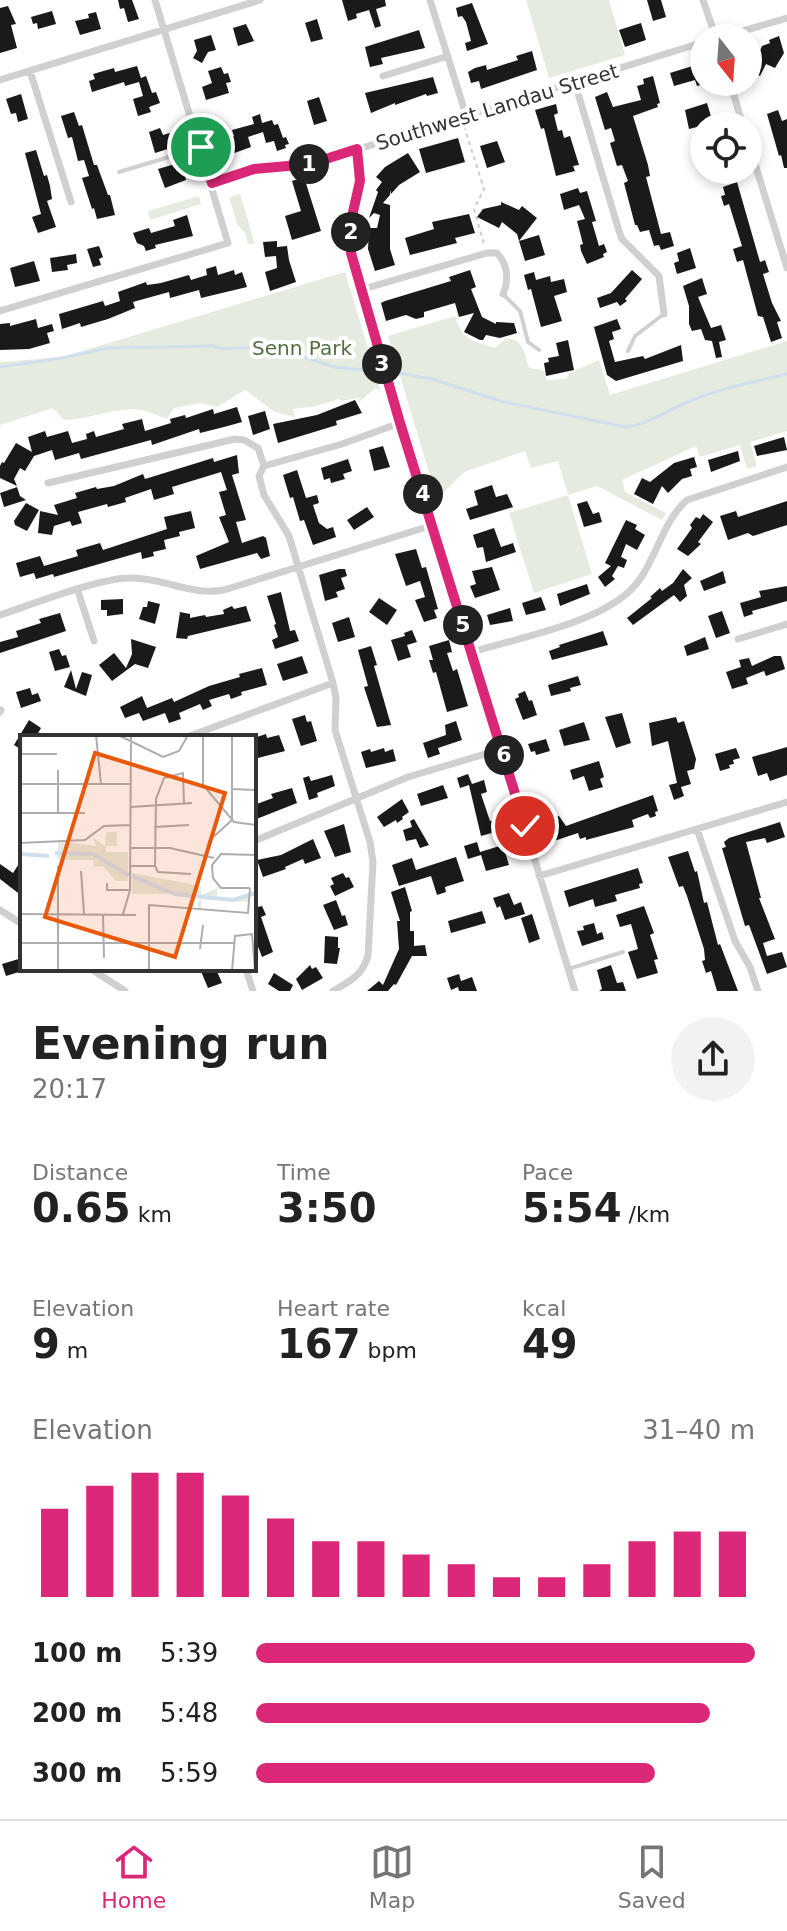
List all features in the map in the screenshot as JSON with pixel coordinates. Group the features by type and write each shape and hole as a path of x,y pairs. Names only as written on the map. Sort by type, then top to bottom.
{"street":[{"path":"0,311 228,243 155,0"},
{"path":"0,80 259,0"},
{"path":"430,0 464,116"},
{"path":"703,0 712,24"},
{"path":"762,25 787,18"},
{"name":"Southwest Landau Street","path":"288,167 310,164 690,46"},
{"path":"383,76 448,56"},
{"path":"30,71 71,202"},
{"path":"575,83 619,231 627,245 659,276 664,314"},
{"path":"357,149 360,181 350,242 360,290 575,991"},
{"path":"761,184 787,268"},
{"path":"360,290 487,253 497,253 504,264 507,280 503,294"},
{"path":"264,466 342,444 400,423"},
{"path":"48,483 235,439 258,448 264,466 259,476 264,495 289,536 333,683 335,730 373,862 368,956 364,970 333,991"},
{"path":"472,652 605,610 628,593 641,578 676,511 687,500 787,467"},
{"path":"0,615 132,578 152,579 182,589 211,592 433,525"},
{"path":"78,591 94,641"},
{"path":"738,639 787,624"},
{"path":"192,735 333,683"},
{"path":"256,840 408,777 502,749"},
{"path":"539,876 787,802"},
{"path":"697,829 735,941 750,967 758,991"},
{"path":"0,910 20,923"},
{"path":"94,971 125,991"},
{"path":"247,971 253,991"}],"lane":[{"path":"119,172 201,147"},
{"path":"503,294 520,311 528,342 539,350"},
{"path":"628,351 635,336 664,314"},
{"path":"568,969 623,952"}],"path":[{"path":"464,116 484,189 474,209 482,238"},
{"path":"212,183 254,169 288,167"}],"green space":[{"path":"526,0 609,0 625,55 549,78"},
{"path":"240,194 255,244 248,244 245,233 237,224 229,197"},
{"path":"199,196 201,204 150,220 148,211"},
{"name":"Senn Park","path":"345,272 381,392 376,388 359,402 359,398 339,399 293,409 295,417 275,412 245,390 217,407 201,403 174,408 167,419 132,409 64,420 53,408 0,425 0,362 62,357"},
{"path":"455,316 465,335 475,341 495,348 505,339 516,340 529,368 543,370 547,380 566,379 569,373 599,360 610,395 787,341 787,431 750,442 757,466 747,469 740,445 700,457 696,446 622,480 625,492 666,513 662,520 597,486 568,495 558,461 531,468 525,451 464,472 437,499 388,336"},
{"path":"568,495 592,574 534,593 509,513"}],"building":[{"path":"118,0 132,0 139,19 128,22"},
{"path":"342,0 385,0 386,6 376,9 381,26 375,28 369,10 356,14 357,18 348,21"},
{"path":"647,0 661,0 666,17 653,21"},
{"path":"472,3 488,44 467,51 465,43 471,41 466,22 462,16 458,17 456,8"},
{"path":"8,6 16,24 11,25 17,48 0,53 0,8"},
{"path":"52,11 56,24 38,29 37,23 33,24 31,17"},
{"path":"96,12 101,29 80,35 75,21 89,18 88,14"},
{"path":"317,19 323,39 311,42 305,23"},
{"path":"641,23 646,40 625,47 619,30"},
{"path":"246,24 254,41 238,46 233,28"},
{"path":"419,30 425,48 381,58 383,64 370,67 365,47"},
{"path":"211,35 216,50 208,52 202,63 193,58 197,51 194,40"},
{"path":"779,36 784,53 775,68 766,64 762,72 762,46 770,43 769,40"},
{"path":"532,51 537,70 481,89 479,81 471,83 468,72 475,68 486,65 487,70 518,60 516,56"},
{"path":"137,66 141,78 146,76 152,93 156,92 160,103 149,107 151,112 138,116 133,99 143,96 139,82 125,86 124,82 92,92 89,81 95,79 93,74"},
{"path":"221,67 224,74 228,73 231,82 226,83 229,93 206,100 202,87 212,83 208,71"},
{"path":"690,67 690,81 674,86 670,73"},
{"path":"653,76 660,103 658,107 633,116 648,165 650,176 646,177 661,234 670,232 674,246 661,250 659,245 654,246 649,230 640,232 635,225 624,183 628,181 622,165 617,166 610,143 615,141 611,128 605,130 595,97 607,92 613,107 641,100 637,86 644,84 643,79"},
{"path":"433,77 438,93 395,103 371,113 365,93"},
{"path":"21,94 28,119 18,122 16,113 11,114 6,99"},
{"path":"319,97 327,121 314,125 307,101"},
{"path":"707,103 710,112 690,112 689,129 685,110"},
{"path":"556,104 558,113 554,115 558,131 562,130 564,138 570,136 579,165 573,166 575,171 556,176 544,128 541,129 535,110"},
{"path":"778,110 782,121 787,119 787,168 784,168 779,156 767,114"},
{"path":"74,112 79,126 82,125 94,165 97,165 110,195 115,215 97,219 92,209 82,178 89,176 84,160 78,161 72,137 68,138 61,116"},
{"path":"260,114 262,123 272,120 274,125 278,124 289,144 285,145 286,148 277,151 274,141 266,143 263,132 248,137 251,147 229,155 225,138 234,136 232,130 254,124 252,117"},
{"path":"160,128 163,135 173,132 177,146 155,153 149,132"},
{"path":"458,138 465,162 426,173 419,149"},
{"path":"497,141 505,162 487,168 480,146"},
{"path":"36,150 50,186 52,199 47,201 56,227 38,233 32,217 41,214 25,153"},
{"path":"408,153 420,172 391,194 390,190 383,203 390,205 390,249 395,265 375,271 368,249 369,228 377,228 380,215 374,213 369,218 378,192 376,190 382,182 376,177 385,167"},
{"path":"182,162 186,180 165,188 158,169"},
{"path":"304,177 321,231 292,240 285,216 301,211 292,181"},
{"path":"738,184 760,262 765,260 769,272 763,274 781,321 777,322 782,338 771,342 763,317 758,316 743,260 737,262 733,249 742,246 729,204 724,206 721,196 725,195 723,187"},
{"path":"578,188 580,193 587,191 599,246 604,244 607,252 603,254 604,257 587,264 581,251 580,245 583,244 577,221 585,219 579,205 564,210 560,194"},
{"path":"501,202 519,210 522,206 537,218 519,241 517,234 502,222 499,228 477,217 483,209 501,205"},
{"path":"469,214 475,233 455,238 457,243 410,255 405,238 434,229 432,222"},
{"path":"187,215 193,236 155,245 156,248 146,251 144,246 137,243 133,233 149,228 151,233 175,226 173,220"},
{"path":"539,235 545,255 525,261 519,241"},
{"path":"277,241 277,247 287,246 296,282 270,291 265,272 277,268 276,256 265,257 263,242"},
{"path":"99,246 103,257 99,259 101,265 93,267 87,249"},
{"path":"690,248 696,268 677,274 674,263 679,261 677,253"},
{"path":"76,254 77,263 67,265 68,270 52,272 50,258"},
{"path":"34,261 40,281 15,287 10,268"},
{"path":"216,266 218,275 234,270 235,275 242,272 247,287 201,298 199,290 170,298 169,292 133,302 135,308 108,319 62,329 59,314 103,301 105,306 120,301 118,292 146,282 147,285 161,283 189,275 191,280 207,275 206,269"},
{"path":"470,270 476,287 471,289 482,317 496,324 514,323 517,333 500,338 486,335 480,340 464,332 474,313 459,317 455,303 424,312 424,317 416,319 406,315 386,321 381,303 451,281 449,277"},
{"path":"632,270 642,279 625,299 627,301 620,306 617,302 600,308 597,298 611,293"},
{"path":"534,272 536,280 550,276 551,282 564,279 567,292 554,296 562,321 541,327 524,275"},
{"path":"702,278 707,294 698,297 711,328 721,325 726,340 719,342 722,357 716,358 712,341 705,340 701,329 692,331 689,324 689,306 683,286"},
{"path":"36,319 38,328 52,324 54,331 47,333 50,343 29,349 0,350 0,324 10,323 10,326"},
{"path":"617,319 621,329 612,332 614,339 609,341 615,362 643,356 645,359 681,345 683,361 616,381 607,375 594,327"},
{"path":"568,340 574,370 546,376 544,363 549,362 548,358 559,356 556,343"},
{"path":"355,400 362,413 336,421 337,425 278,443 273,424 317,415"},
{"path":"237,407 242,422 200,433 199,429 152,445 151,440 81,459 79,453 55,460 52,450 34,456 25,471 20,468 14,479 17,486 0,478 0,466 16,443 32,452 28,437 45,431 47,437 68,431 72,443 87,439 86,434 94,431 96,437 124,429 122,424 142,419 145,431 185,415 186,418 213,409 214,414"},
{"path":"265,411 270,429 253,435 248,416"},
{"path":"784,437 787,450 757,456 754,446"},
{"path":"383,446 390,467 374,471 369,450"},
{"path":"738,451 740,461 711,472 708,460"},
{"path":"237,455 239,473 232,475 246,520 236,522 242,543 263,536 270,556 261,559 257,553 200,569 196,556 229,542 219,517 226,515 219,492 227,490 221,472 172,487 174,494 154,500 151,489 125,498 126,502 78,512 82,523 72,526 70,521 54,526 52,535 38,533 40,511 58,515 54,505 77,498 75,493 114,486 143,474 145,479 213,458 214,462"},
{"path":"694,457 697,467 690,469 692,476 682,479 668,493 662,486 653,504 634,494 642,478 650,482 674,463"},
{"path":"348,459 352,471 343,474 345,479 331,483 330,478 324,480 321,468"},
{"path":"297,470 306,498 317,495 319,503 313,505 319,523 327,529 333,527 336,537 313,545 304,520 300,521 293,497 290,498 283,475"},
{"path":"492,485 496,497 507,494 513,507 470,520 466,509 478,505 474,491"},
{"path":"17,487 20,496 26,500 4,507 0,493"},
{"path":"587,501 593,514 599,512 602,522 584,527 577,504"},
{"path":"787,501 787,525 728,540 720,516 736,511 738,517"},
{"path":"26,503 39,510 27,531 15,525 14,521"},
{"path":"367,507 374,517 354,530 347,520"},
{"path":"191,511 195,528 164,540 166,549 153,552 154,556 142,559 141,552 54,577 53,574 36,579 34,573 20,577 16,563 40,556 44,566 78,556 76,550 100,543 103,550 167,529 164,517"},
{"path":"703,514 713,522 698,542 701,544 688,556 677,549 692,528 690,525"},
{"path":"626,520 637,525 635,529 645,535 637,550 626,544 621,557 627,560 624,568 618,566 612,576 615,579 605,587 598,577 611,566 605,563"},
{"path":"494,528 501,547 513,543 516,552 486,562 483,547 477,548 473,535"},
{"path":"416,549 422,568 426,567 438,609 434,610 437,618 424,622 415,600 425,597 420,581 406,586 395,554"},
{"path":"492,567 500,590 475,598 470,586 476,584 472,571"},
{"path":"345,569 347,576 341,578 345,589 336,592 338,597 325,601 319,575"},
{"path":"683,569 692,578 684,585 687,596 680,602 674,595 633,625 627,618 660,588 662,591 673,583"},
{"path":"723,571 726,583 704,591 700,581"},
{"path":"587,584 590,594 560,606 557,594"},
{"path":"787,586 787,601 752,611 753,614 744,617 740,603 761,597 759,591"},
{"path":"281,592 290,631 295,630 299,641 275,649 272,640 278,637 267,596"},
{"path":"541,597 546,610 526,615 522,603"},
{"path":"379,598 397,610 387,625 369,612"},
{"path":"123,599 123,614 107,616 107,610 101,610 101,600"},
{"path":"148,601 160,604 155,624 139,619"},
{"path":"232,606 234,609 246,606 251,621 188,636 187,639 176,638 180,612 190,614 190,618 206,617 224,614 223,610"},
{"path":"510,608 513,621 490,625 487,615"},
{"path":"722,611 730,633 716,638 708,616"},
{"path":"60,613 66,631 0,653 0,642 18,637 16,631"},
{"path":"349,617 355,637 338,642 332,623"},
{"path":"412,630 417,642 407,645 411,657 398,661 391,640 405,636 404,633"},
{"path":"603,631 608,645 552,660 549,651 559,645"},
{"path":"705,637 709,649 687,656 684,646"},
{"path":"131,639 156,647 148,668 135,664 112,681 99,665 114,653 126,668 132,654"},
{"path":"449,640 452,652 447,653 453,671 457,669 468,706 447,712 436,672 433,673 429,660 433,660 429,646"},
{"path":"371,646 391,725 377,727 364,687 368,686 358,650"},
{"path":"59,649 62,656 66,655 70,667 55,671 49,652"},
{"path":"302,656 308,673 283,681 277,664"},
{"path":"781,656 785,669 766,676 764,671 746,678 748,684 732,689 726,672 741,667 739,660 749,658 752,666"},
{"path":"262,668 267,685 241,692 242,695 231,699 229,694 209,700 212,706 203,710 200,704 179,713 181,719 169,723 165,713 143,721 139,713 125,718 120,707 142,696 147,708 172,698 174,702 209,686 240,677 239,674"},
{"path":"71,670 76,689 82,672 92,675 86,696 64,687"},
{"path":"578,676 581,685 551,696 548,685"},
{"path":"30,688 32,695 38,693 41,701 21,708 16,692"},
{"path":"525,691 537,715 523,720 515,699"},
{"path":"622,713 631,743 616,748 605,717"},
{"path":"305,715 307,722 311,721 317,741 301,746 292,719"},
{"path":"676,717 678,723 684,721 696,759 694,769 687,771 691,784 681,787 684,796 674,800 669,785 677,783 668,741 652,746 649,723"},
{"path":"29,720 41,728 37,735 20,735"},
{"path":"456,721 462,740 438,748 440,754 428,758 423,743 446,735 445,725"},
{"path":"584,722 590,740 564,746 559,730"},
{"path":"20,735 20,749 14,745"},
{"path":"279,735 285,751 256,758 256,737"},
{"path":"546,739 550,751 536,755 535,751 531,752 528,744"},
{"path":"787,747 787,775 770,781 767,773 758,776 752,757"},
{"path":"384,748 385,752 393,749 396,761 366,768 361,752"},
{"path":"736,748 740,758 733,760 730,768 720,771 715,754"},
{"path":"599,761 604,777 600,779 603,787 589,791 584,776 573,780 570,770"},
{"path":"468,774 472,784 484,780 487,792 481,794 490,821 498,818 502,830 481,836 469,785 460,788 457,778"},
{"path":"332,775 335,786 309,800 303,778 309,776 311,781"},
{"path":"443,785 448,798 421,806 417,794"},
{"path":"292,788 297,803 256,819 256,804 273,798 271,794"},
{"path":"653,795 658,811 655,812 656,816 650,818 648,814 632,820 634,827 586,840 586,837 580,839 578,833 551,842 544,821 559,816 566,826"},
{"path":"402,799 409,812 397,823 396,820 384,827 377,817"},
{"path":"414,819 429,845 420,848 416,839 406,841 403,830 412,827 410,821"},
{"path":"780,822 785,837 767,843 765,838 746,842 759,898 775,939 763,943 767,956 782,952 787,967 767,974 749,925 745,926 722,848 726,847 724,842 729,838"},
{"path":"344,824 351,852 335,857 324,831"},
{"path":"313,839 321,858 305,864 303,859 263,877 257,860 281,855"},
{"path":"477,842 480,852 503,845 509,865 486,871 481,855 468,859 464,846"},
{"path":"688,851 697,871 704,903 707,902 718,945 738,991 717,991 711,971 706,973 702,961 705,960 704,949 687,896 683,886 679,887 668,857"},
{"path":"456,857 464,881 445,887 446,892 437,895 431,876 399,886 392,865 412,858 416,870"},
{"path":"20,862 20,894 0,879 0,864 13,873"},
{"path":"638,868 643,883 639,884 640,888 615,895 617,901 595,907 593,899 569,907 564,891"},
{"path":"343,873 354,887 335,896 330,886 334,884 331,878"},
{"path":"405,887 412,911 410,931 414,931 414,946 425,945 427,956 412,956 396,985 388,991 367,991 379,981 383,985 399,949 397,921 400,921 391,892"},
{"path":"509,893 514,905 521,902 525,914 505,920 493,898"},
{"path":"336,900 348,925 334,930 323,905"},
{"path":"256,903 258,907 262,906 266,915 261,917 273,952 262,957 256,941"},
{"path":"644,906 654,933 650,935 658,959 654,960 658,973 637,979 628,952 638,949 631,924 620,927 616,915"},
{"path":"482,911 486,923 451,933 448,921"},
{"path":"532,914 540,939 529,943 521,918"},
{"path":"594,923 597,934 602,932 604,939 582,946 577,931"},
{"path":"325,936 338,937 340,948 337,964 324,963"},
{"path":"20,959 22,971 6,976 2,964"},
{"path":"310,965 312,969 316,967 323,978 302,990 296,979"},
{"path":"611,965 617,983 623,982 626,991 599,991 602,989 597,970"},
{"path":"201,971 217,971 222,983 208,988"},
{"path":"274,973 293,985 290,991 279,991 268,984"},
{"path":"459,974 461,981 472,977 477,991 459,991 458,987 451,990 447,978"}],"waterway":[{"path":"0,367 108,348 213,346 222,349 281,349 334,367 375,371"},
{"path":"393,372 432,379 504,402 626,427 651,420 714,392 787,374"}],"route":[{"path":"201,147 212,183 254,169 310,164 357,149 361,170 350,242 360,290 525,826"}]}
